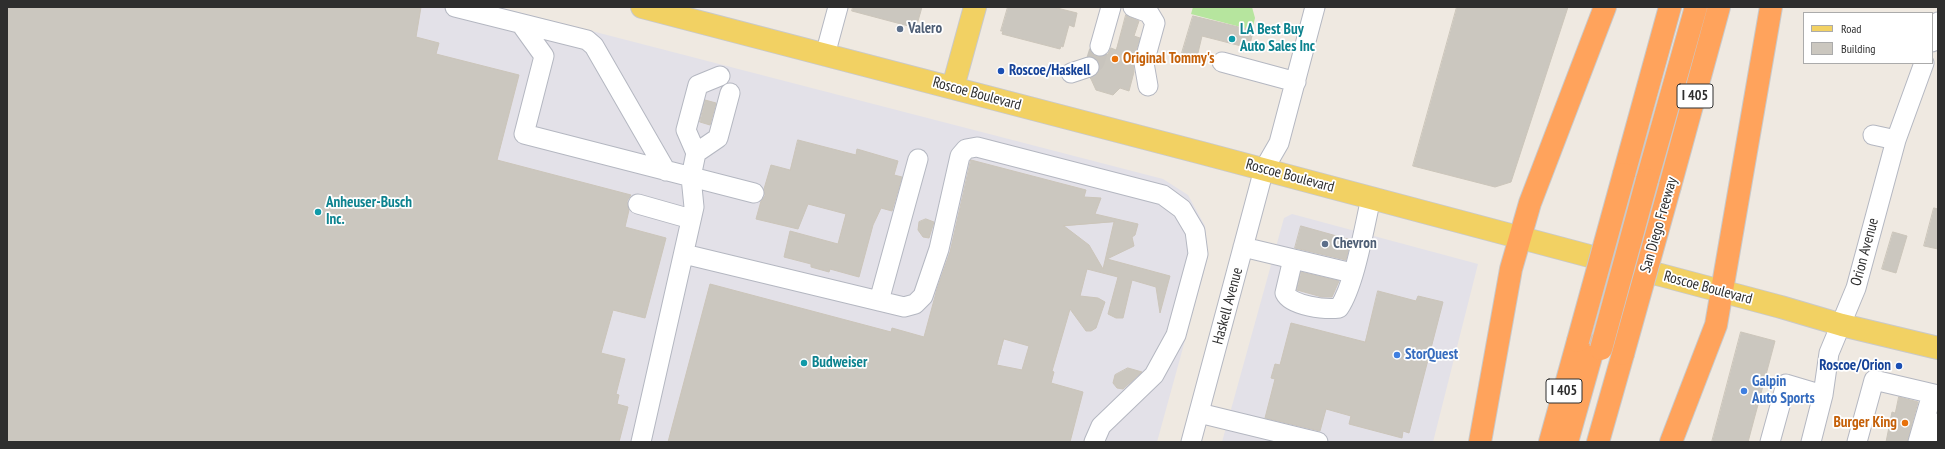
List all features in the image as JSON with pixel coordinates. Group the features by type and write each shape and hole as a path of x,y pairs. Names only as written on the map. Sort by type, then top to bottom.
{"highway":[{"path":"1480,442 1511,269 1530,203 1605,7"},
{"name":"I 405","path":"1550,442 1591,345 1637,178 1670,7"},
{"path":"1637,178 1687,7"},
{"path":"1637,178 1696,7"},
{"name":"San Diego Freeway","path":"1598,442 1719,7"},
{"path":"1671,442 1716,325 1723,292 1771,7"},
{"path":"1567,442 1591,345"},
{"path":"1575,442 1591,345"}],"main road":[{"name":"Roscoe Boulevard","path":"642,7 1264,169 1842,325 1938,348"},
{"path":"953,87 975,7"}],"street":[{"path":"455,7 587,40 594,46 666,171"},
{"path":"825,55 838,7"},
{"path":"1100,46 1111,7"},
{"path":"1133,7 1149,13 1155,24 1144,63 1148,86"},
{"name":"Haskell Avenue","path":"1191,442 1264,169 1280,143 1313,9"},
{"path":"521,24 544,56 524,134 754,193"},
{"path":"1222,62 1296,82"},
{"name":"Orion Avenue","path":"1815,441 1829,353 1842,325 1856,288 1896,140 1924,64"},
{"path":"1071,73 1089,67"},
{"path":"641,442 694,207 691,177 696,153 686,130 698,85 720,76"},
{"path":"696,153 718,138 730,93"},
{"path":"1873,135 1896,140"},
{"path":"684,254 904,307 915,304 923,296 939,249 960,156 966,149 977,147 1163,195 1182,209 1195,231 1198,254 1176,335 1154,375 1101,426 1094,442"},
{"path":"880,301 918,159"},
{"path":"1293,259 1284,293 1287,298 1327,310 1339,308 1344,301 1371,198"},
{"path":"638,204 691,219"},
{"path":"1243,247 1352,273"},
{"path":"1857,442 1874,380 1935,394 1918,442"},
{"path":"1770,442 1786,384 1823,395"},
{"path":"1199,413 1318,442"},
{"path":"1933,442 1938,423"}],"shaded area":[{"path":"7,7 499,7 1163,179 1188,195 1205,226 1208,257 1157,442 7,442"},
{"path":"1292,214 1478,264 1433,442 1222,442 1284,218"}],"green space":[{"path":"1193,7 1252,7 1255,18 1252,30 1191,14"}],"building":[{"name":"Anheuser-Busch Inc.","path":"7,7 421,7 416,37 439,43 436,54 519,75 497,160 631,195 627,201 629,210 625,227 666,238 645,318 613,310 601,353 625,359 616,394 619,395 617,404 628,407 619,442 7,442"},
{"name":"Valero","path":"853,7 922,7 916,28 852,11"},
{"path":"1008,7 1053,7 1077,13 1074,27 1069,25 1063,47 1061,46 1060,49 1002,34 1003,31 1001,31"},
{"path":"1457,7 1568,7 1511,182 1495,187 1413,166"},
{"name":"Original Tommy's","path":"1126,15 1139,21 1134,36 1140,38 1133,60 1134,72 1129,91 1120,88 1113,95 1096,90 1090,78 1097,74 1100,64 1097,59 1092,57 1093,54 1102,57 1108,54 1111,48 1116,50"},
{"name":"LA Best Buy Auto Sales Inc","path":"1193,16 1251,30 1253,32 1249,48 1202,36 1197,57 1182,53"},
{"path":"705,100 716,103 710,125 700,122"},
{"path":"798,140 856,155 857,149 898,161 894,175 902,177 892,211 881,208 873,225 859,277 830,269 829,272 811,267 811,264 784,257 790,231 838,244 846,214 808,204 798,229 756,219 761,201 765,196 764,189 771,165 790,170"},
{"path":"971,160 1086,190 1084,197 1101,198 1095,214 1138,224 1135,235 1132,237 1134,246 1107,259 1170,276 1160,313 1156,287 1132,280 1123,318 1116,318 1108,314 1118,277 1087,269 1080,296 1098,298 1105,302 1096,328 1091,331 1086,331 1070,309 1052,371 1054,372 1051,383 1083,392 1070,442 668,442 710,284 891,332 892,328 924,337 937,289 950,252","holes":["1114,222 1103,269 1089,245 1064,226","1004,339 1029,346 1022,370 997,365"]},
{"path":"1934,208 1938,209 1938,249 1924,246"},
{"path":"926,219 934,222 929,238 923,237 918,230 919,222"},
{"name":"Chevron","path":"1301,226 1351,240 1346,260 1295,248"},
{"path":"1893,232 1907,236 1896,273 1882,269"},
{"path":"1301,272 1339,281 1332,297 1322,297 1297,290"},
{"path":"1378,291 1416,301 1418,296 1443,302 1409,433 1403,431 1402,438 1349,424 1351,416 1326,409 1320,431 1265,418 1275,379 1271,378 1275,364 1280,365 1291,323 1365,342"},
{"name":"Galpin Auto Sports","path":"1741,332 1775,341 1748,442 1712,442"},
{"path":"1128,368 1142,372 1123,389 1117,388 1113,383 1115,375"},
{"name":"Burger King","path":"1899,397 1918,402 1907,442 1886,442 1892,412 1895,413"}],"tunnel":[{"path":"1089,67 1095,62 1100,46"}],"place":[{"name":"Valero","path":"900,29"},
{"name":"LA Best Buy Auto Sales Inc","path":"1232,39"},
{"name":"Original Tommy's","path":"1115,59"},
{"name":"Roscoe/Haskell","path":"1001,71"},
{"name":"Anheuser-Busch Inc.","path":"318,212"},
{"name":"Chevron","path":"1325,244"},
{"name":"StorQuest","path":"1397,355"},
{"name":"Budweiser","path":"804,363"},
{"name":"Roscoe/Orion","path":"1899,366"},
{"name":"Galpin Auto Sports","path":"1744,391"},
{"name":"Burger King","path":"1905,423"}]}
